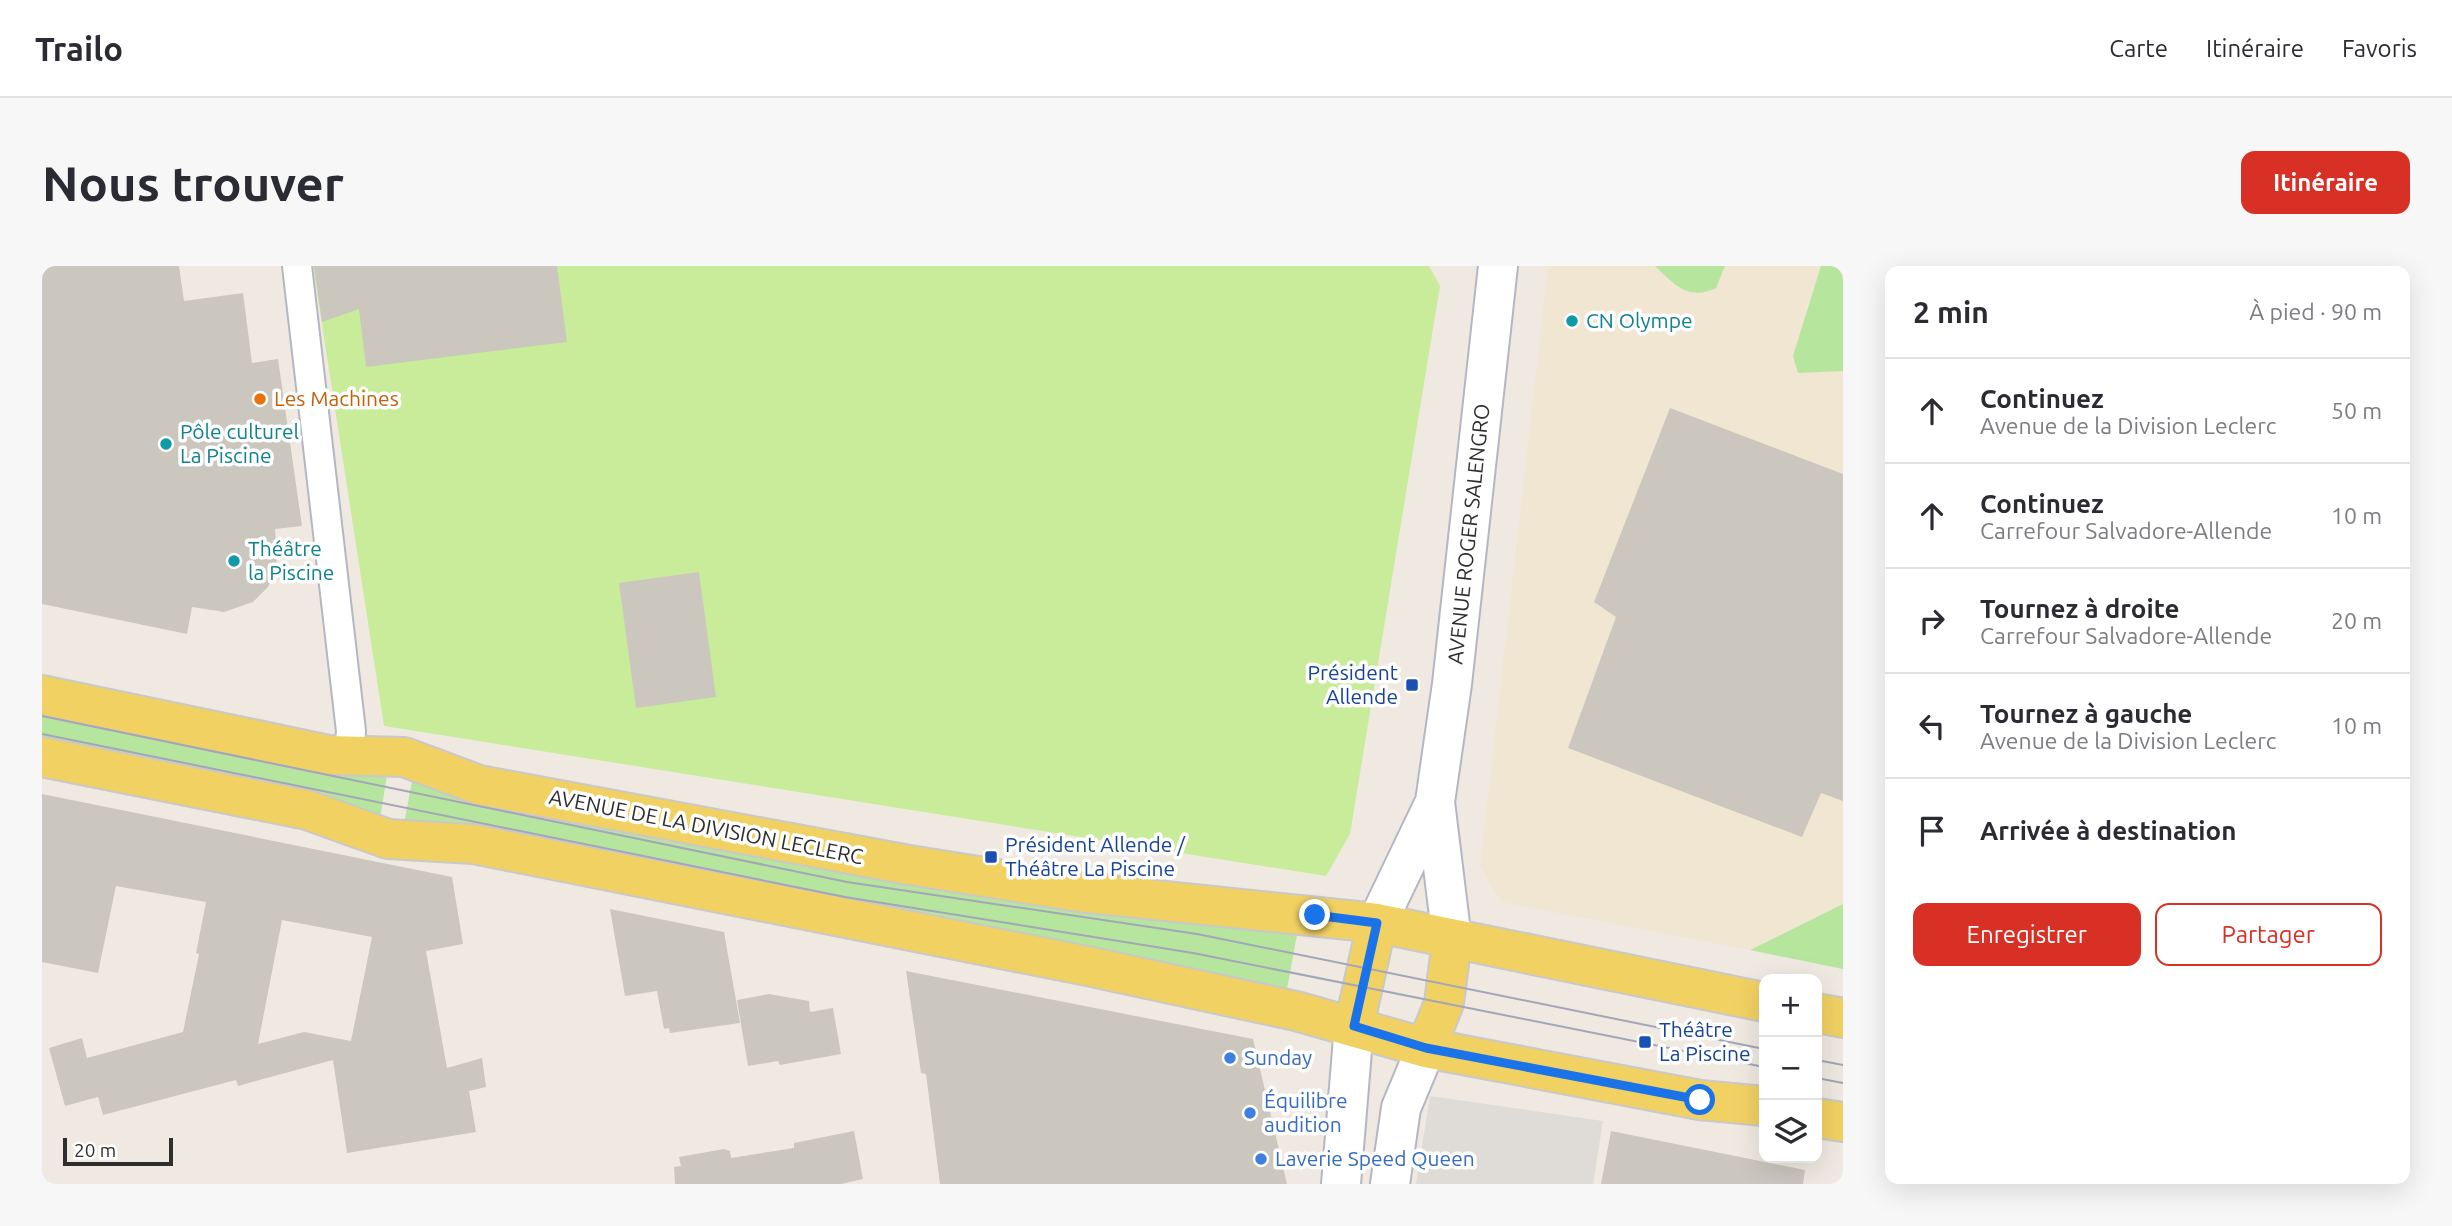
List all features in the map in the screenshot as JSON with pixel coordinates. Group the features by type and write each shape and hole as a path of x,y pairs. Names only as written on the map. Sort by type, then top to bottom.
{"main road":[{"name":"AVENUE ROGER SALENGRO","path":"1452,940 1435,802 1452,684 1498,266"},
{"name":"AVENUE DE LA DIVISION LECLERC","path":"42,695 329,755 404,757 479,785 923,867 1079,892 1377,923 1759,1001"},
{"path":"42,757 307,810 388,839 473,844 945,936 1354,1026 1426,1048 1700,1100 1759,1106"},
{"name":"AVENUE ROGER SALENGRO","path":"1377,923 1435,802"},
{"path":"1341,1184 1354,1026 1377,923"},
{"path":"1390,1184 1401,1108 1444,1003 1452,940"},
{"path":"1822,1014 1843,1018"},
{"path":"1822,1119 1843,1122"}],"street":[{"path":"296,266 351,731 349,756"}],"shaded area":[{"path":"1548,266 1843,266 1843,904 1750,950 1502,902 1480,867"},
{"path":"1430,1096 1603,1121 1593,1184 1416,1184"}],"green space":[{"path":"313,266 1429,266 1440,286 1350,834 1326,876 384,726"},
{"path":"1655,266 1725,266 1716,288 1698,293 1676,285"},
{"path":"1821,266 1843,266 1843,371 1798,373 1793,356"},
{"path":"42,707 388,770 379,824 42,745"},
{"path":"413,776 1298,929 1287,989 1030,937 403,829"},
{"path":"1843,904 1843,969 1750,950"}],"building":[{"name":"Pôle culturel La Piscine","path":"42,266 179,266 184,301 243,293 252,363 278,359 302,526 275,529 277,568 268,587 253,602 224,612 192,607 187,634 42,604"},
{"path":"314,266 557,266 567,342 366,367 359,309 322,322"},
{"path":"1670,408 1843,474 1843,801 1821,793 1802,837 1568,748 1616,617 1594,602"},
{"path":"699,572 716,697 636,708 619,583"},
{"path":"42,794 452,877 463,944 426,951 447,1068 482,1058 486,1087 469,1091 476,1132 347,1153 333,1060 238,1086 236,1080 103,1115 98,1097 65,1106 49,1048 82,1038 87,1058 183,1032 199,954 196,953 206,902 116,886 98,973 42,962","holes":["282,920 372,937 351,1041 304,1032 258,1044"]},
{"path":"610,909 724,932 740,1023 670,1033 669,1028 664,1029 657,991 625,996"},
{"path":"906,971 1253,1039 1287,1184 940,1184 926,1074 921,1073"},
{"path":"769,994 809,1001 810,1012 833,1008 841,1054 780,1065 778,1061 748,1066 737,1000"},
{"path":"854,1131 863,1179 841,1184 675,1184 674,1167 681,1166 679,1157 724,1149 730,1151 731,1158 794,1148 794,1143"},
{"path":"1611,1131 1759,1161 1759,1163 1805,1170 1803,1184 1601,1184"}],"tram line":[{"path":"42,716 847,882 1197,934 1759,1048"},
{"path":"42,734 845,897 1193,953 1759,1066"},
{"path":"1822,1061 1843,1065"},
{"path":"1822,1079 1843,1083"}],"place":[{"name":"CN Olympe","path":"1572,321"},
{"name":"Les Machines","path":"260,399"},
{"name":"Pôle culturel La Piscine","path":"166,444"},
{"name":"Théâtre la Piscine","path":"234,561"},
{"name":"Président Allende","path":"1412,685"},
{"name":"Président Allende / Théâtre La Piscine","path":"991,857"},
{"name":"Théâtre La Piscine","path":"1645,1042"},
{"name":"Sunday","path":"1230,1058"},
{"name":"Équilibre audition","path":"1250,1113"},
{"name":"Laverie Speed Queen","path":"1261,1159"}],"route":[{"path":"1315,915 1377,923 1364,969 1354,1026 1426,1048 1700,1100"}]}
